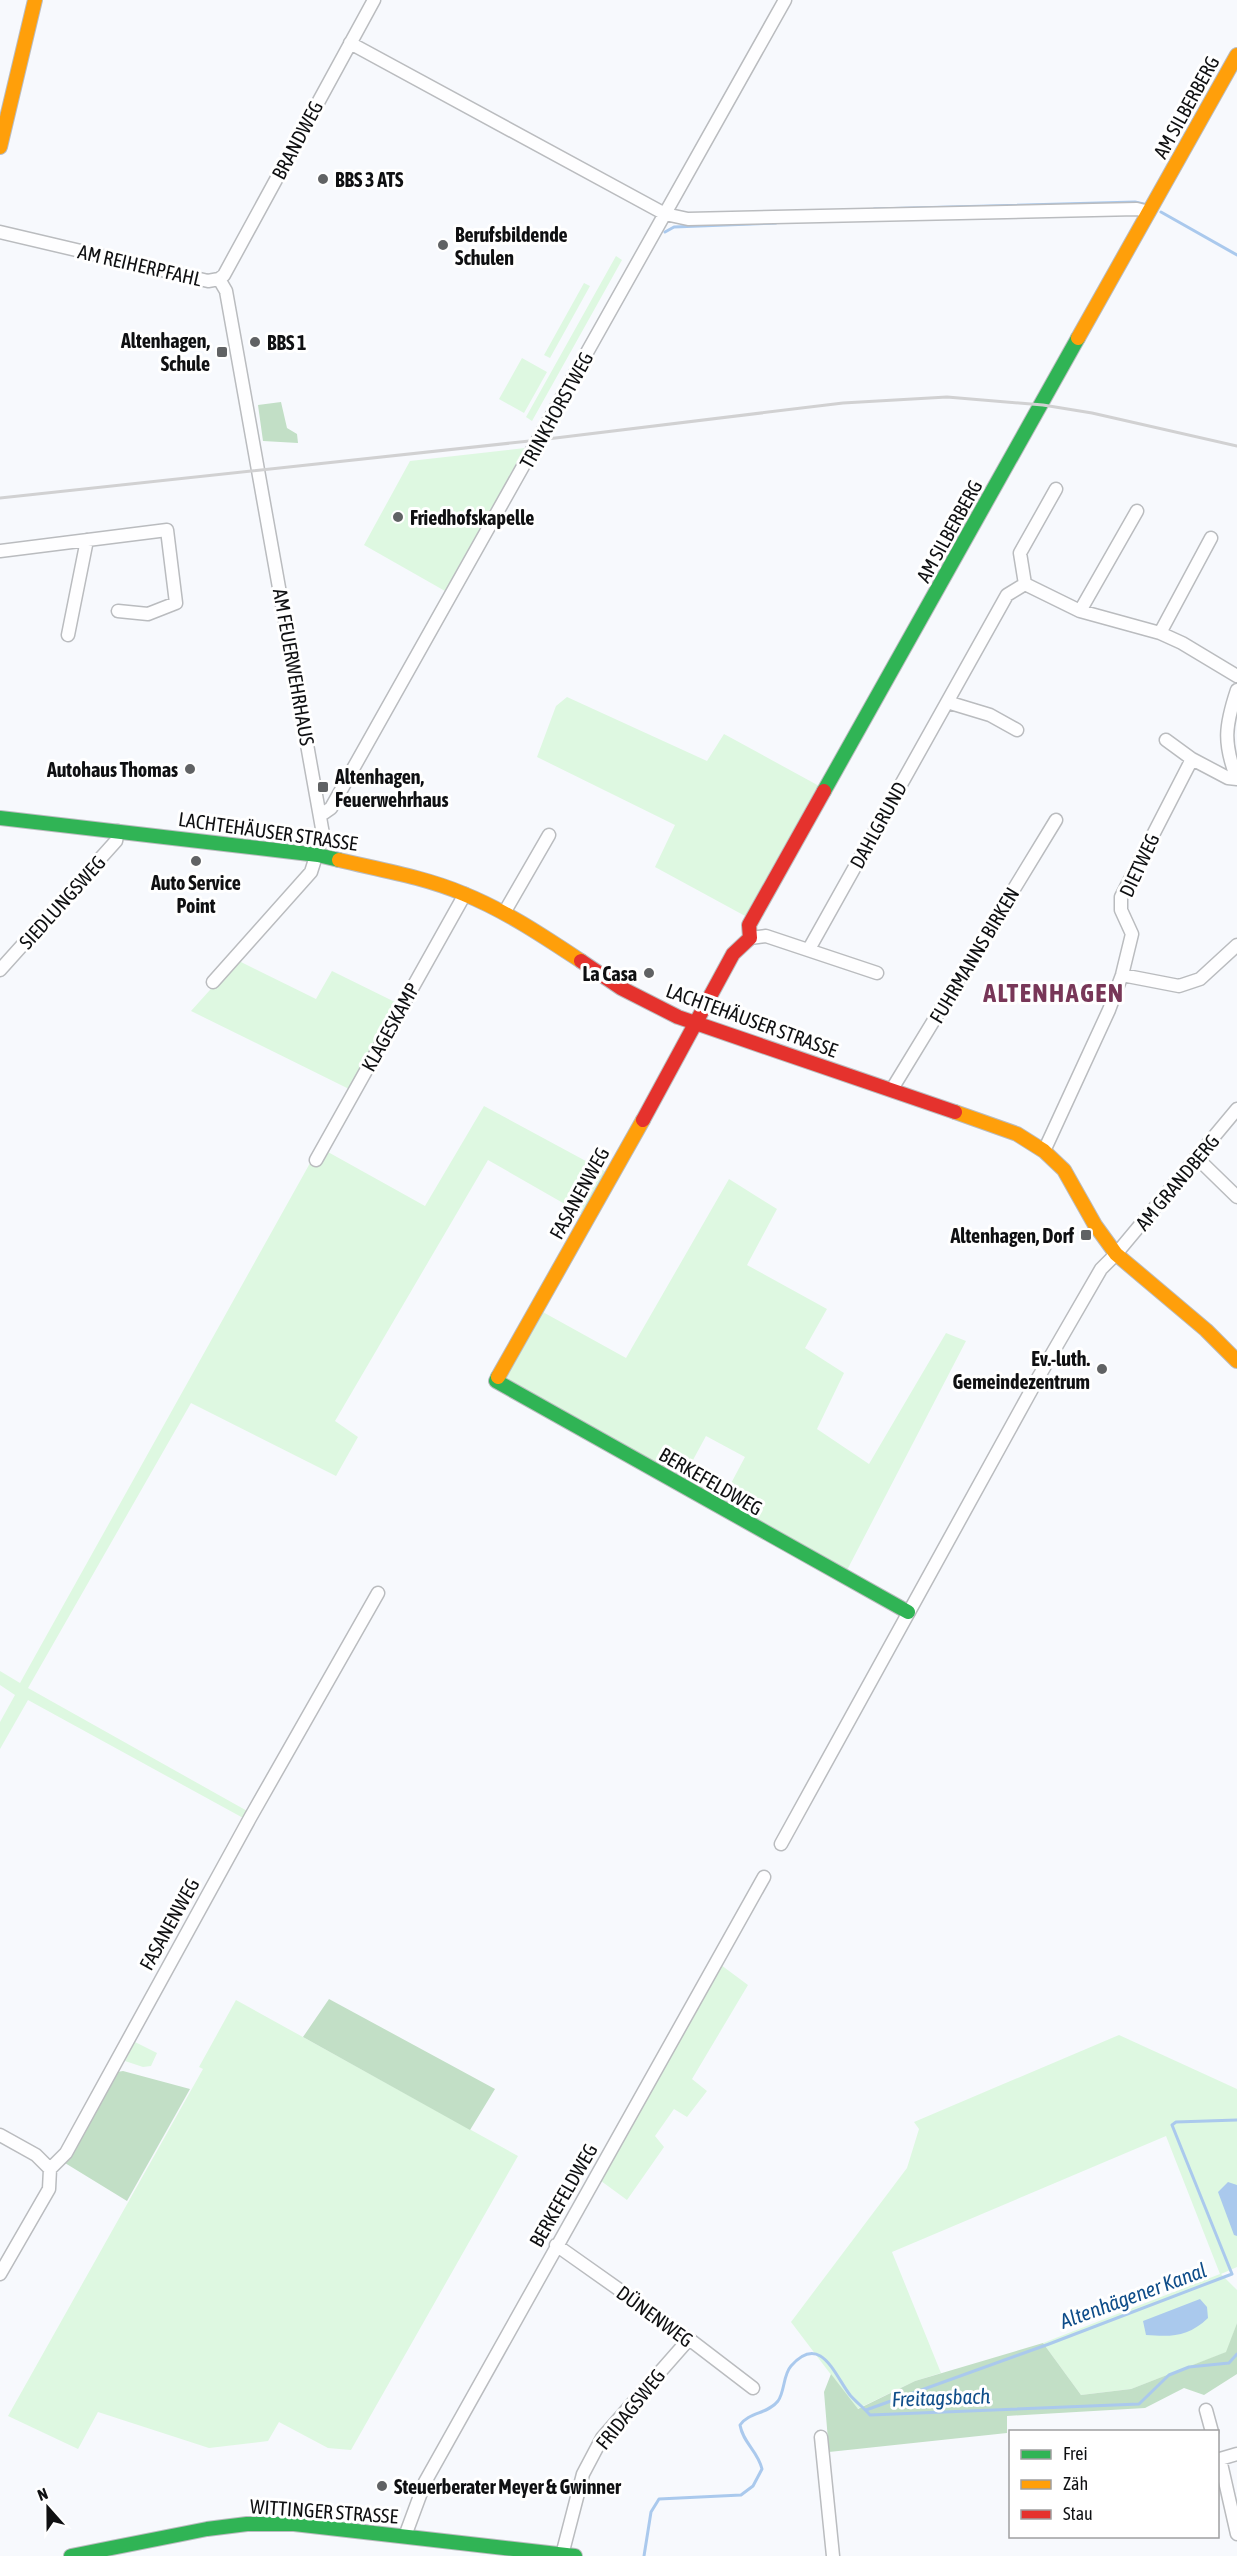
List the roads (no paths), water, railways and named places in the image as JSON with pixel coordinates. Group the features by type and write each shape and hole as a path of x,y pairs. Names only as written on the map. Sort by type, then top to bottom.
{"street":[{"path":"0,147 35,0"},
{"name":"BRANDWEG","path":"219,279 224,275 374,0"},
{"name":"TRINKHORSTWEG","path":"321,815 331,808 785,0"},
{"path":"350,43 665,214 688,219 1137,209 1149,212"},
{"name":"AM SILBERBERG","path":"697,1024 733,954 750,938 749,925 1237,55"},
{"name":"AM REIHERPFAHL","path":"0,232 208,281 219,279 226,291 260,480"},
{"name":"AM FEUERWEHRHAUS","path":"260,480 321,815 322,834 318,855"},
{"path":"1056,489 1020,553 1025,584 1080,611 1160,633 1182,643 1237,676"},
{"path":"1080,611 1137,511"},
{"path":"0,551 167,530 176,603 148,615 118,611"},
{"path":"1160,633 1210,538"},
{"path":"68,635 87,540"},
{"name":"DAHLGRUND","path":"809,949 1007,595 1025,584"},
{"path":"1166,740 1192,759 1228,778 1237,779 1227,750 1227,721 1237,690"},
{"path":"947,702 990,715 1017,730"},
{"name":"DIETWEG","path":"1044,1150 1109,1010 1122,975 1132,934 1121,910 1120,897 1192,759"},
{"name":"LACHTEHÄUSER STRASSE","path":"0,818 318,855 391,870 465,894 504,913 532,928 621,988 659,1008 697,1024 892,1089 1017,1134 1044,1150 1064,1170 1095,1225 1116,1254 1206,1330 1237,1361"},
{"name":"FUHRMANNS BIRKEN","path":"892,1089 1056,820"},
{"name":"SIEDLUNGSWEG","path":"0,970 116,841 118,831"},
{"path":"504,913 549,835"},
{"path":"213,982 311,872 318,855"},
{"name":"KLAGESKAMP","path":"316,1160 465,894"},
{"path":"750,938 766,936 877,973"},
{"path":"1122,975 1179,986 1200,979 1237,945"},
{"name":"FASANENWEG","path":"496,1381 697,1024"},
{"name":"AM GRANDBERG","path":"1116,1254 1237,1109"},
{"path":"1197,1157 1237,1197"},
{"path":"781,1844 908,1611 1101,1269 1116,1254"},
{"name":"BERKEFELDWEG","path":"496,1381 769,1536 908,1611"},
{"name":"FASANENWEG","path":"0,2274 49,2189 50,2169 66,2153 250,1818 378,1593"},
{"name":"BERKEFELDWEG","path":"405,2536 425,2482 764,1877"},
{"path":"0,2134 36,2155 50,2169"},
{"name":"DÜNENWEG","path":"556,2245 689,2339 753,2388"},
{"name":"FRIDAGSWEG","path":"569,2555 582,2475 602,2438 689,2339"},
{"path":"1206,2410 1211,2430"},
{"path":"821,2437 833,2556"},
{"path":"1237,2454 1219,2454 1237,2535"},
{"name":"WITTINGER STRASSE","path":"71,2556 207,2529 247,2524 294,2524 569,2555"}],"water":[{"path":"1228,2182 1237,2185 1237,2236 1234,2235 1218,2192"},
{"path":"1200,2299 1207,2307 1208,2318 1194,2329 1164,2336 1146,2335 1143,2321"}],"waterway":[{"path":"874,209 1135,202 1148,205"},
{"path":"1161,212 1237,255"},
{"path":"665,232 674,227 776,223"},
{"name":"Altenhägener Kanal","path":"866,2410 1049,2344 1232,2274 1172,2125 1176,2122 1237,2120"},
{"name":"Freitagsbach","path":"644,2556 651,2512 659,2499 741,2495 753,2486 762,2469 740,2425 778,2401 791,2366 802,2357 811,2354 819,2355 833,2369 850,2395 870,2415 1139,2404 1169,2375 1189,2367 1229,2363 1237,2354"}],"railway":[{"path":"0,498 539,440 843,403 947,397 1043,405 1092,413 1237,446"}],"place":[{"name":"BBS 3 ATS","path":"323,179"},
{"name":"Berufsbildende Schulen","path":"443,245"},
{"name":"BBS 1","path":"255,342"},
{"name":"Altenhagen, Schule","path":"222,352"},
{"name":"Friedhofskapelle","path":"398,517"},
{"name":"Autohaus Thomas","path":"190,769"},
{"name":"Altenhagen, Feuerwehrhaus","path":"323,787"},
{"name":"Auto Service Point","path":"196,861"},
{"name":"La Casa","path":"649,973"},
{"name":"Altenhagen, Dorf","path":"1086,1235"},
{"name":"Ev.-luth. Gemeindezentrum","path":"1102,1369"},
{"name":"Steuerberater Meyer & Gwinner","path":"382,2486"}],"district":[{"name":"ALTENHAGEN","path":"1054,993"}]}
